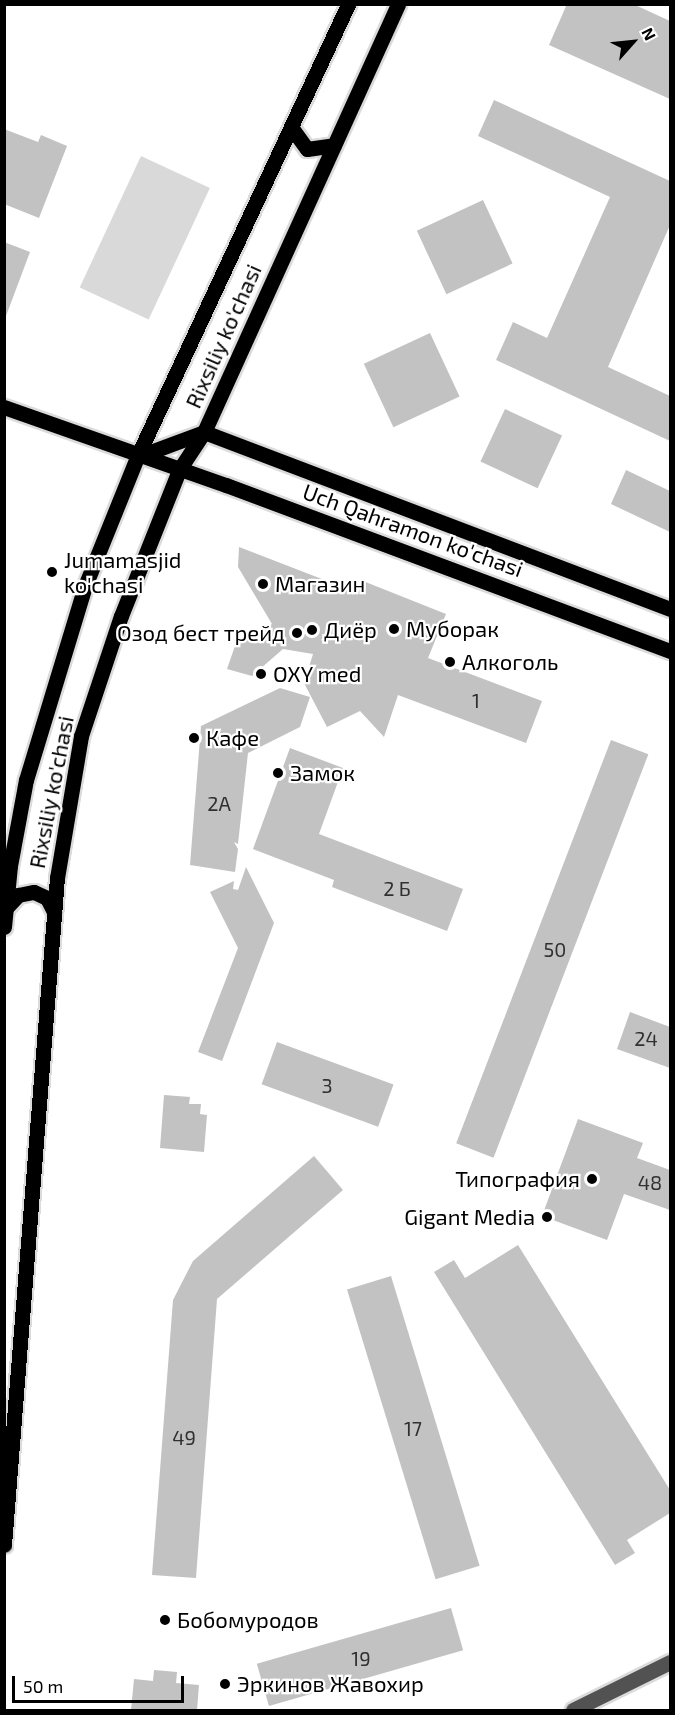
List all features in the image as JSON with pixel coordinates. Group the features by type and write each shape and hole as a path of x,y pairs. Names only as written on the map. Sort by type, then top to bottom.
{"main road":[{"name":"Rixsiliy ko'chasi","path":"4,927 26,780 51,688 85,586 137,457 348,4"},
{"name":"Rixsiliy ko'chasi","path":"4,1545 54,912 63,830 81,736 121,616 179,470 204,432 398,4"},
{"path":"291,127 307,149 334,146"},
{"name":"Uch Qahramon ko'chasi","path":"4,407 670,651"},
{"path":"137,457 204,432"},
{"name":"Uch Qahramon ko'chasi","path":"204,432 670,609"},
{"path":"6,908 18,895 34,892 47,898 54,912"}],"street":[{"path":"573,1710 670,1662"}],"shaded area":[{"path":"141,156 210,188 149,320 80,287"}],"building":[{"path":"567,4 633,4 670,21 670,99 549,45"},
{"path":"494,100 670,181 670,225 608,367 670,396 670,441 496,360 513,322 547,338 610,197 478,136"},
{"path":"4,129 38,142 41,135 67,146 39,218 4,204"},
{"path":"483,200 513,263 446,294 417,231"},
{"path":"4,242 30,252 6,316 4,315"},
{"path":"430,333 460,396 393,427 364,364"},
{"path":"505,409 562,436 538,488 480,462"},
{"path":"626,470 670,491 670,532 611,504"},
{"path":"239,547 358,593 363,581 446,614 428,658 542,701 526,743 398,695 384,737 360,711 327,727 304,683 313,654 283,649 252,676 227,669 236,643 272,624 238,567"},
{"path":"280,688 310,697 300,727 248,753 238,844 234,842 238,849 235,872 190,865 201,726"},
{"path":"611,740 648,754 494,1158 456,1143"},
{"path":"290,748 343,768 319,834 463,889 447,931 332,887 334,880 253,849"},
{"path":"246,867 274,923 222,1061 198,1052 238,948 210,892 234,881 233,889 238,890"},
{"path":"630,1012 670,1027 670,1068 617,1049"},
{"path":"277,1042 394,1084 378,1127 262,1084"},
{"path":"164,1095 190,1097 189,1104 201,1104 200,1114 207,1115 204,1152 160,1148"},
{"name":"Типография","path":"578,1119 643,1143 637,1158 670,1170 670,1210 624,1194 607,1240 542,1216"},
{"path":"314,1156 343,1190 217,1299 196,1578 152,1575 173,1300 193,1261"},
{"path":"518,1245 670,1490 670,1513 627,1540 635,1553 615,1565 434,1272 454,1260 465,1278"},
{"path":"391,1276 480,1566 436,1579 347,1289"},
{"path":"451,1608 463,1650 269,1706 257,1664"},
{"path":"154,1670 177,1672 176,1683 199,1685 197,1710 131,1710 134,1679 153,1681"}],"place":[{"name":"Jumamasjid ko'chasi","path":"52,572"},
{"name":"Магазин","path":"263,584"},
{"name":"Муборак","path":"394,629"},
{"name":"Диёр","path":"312,630"},
{"name":"Озод бест трейд","path":"297,633"},
{"name":"Алкоголь","path":"450,662"},
{"name":"OXY med","path":"261,674"},
{"name":"Кафе","path":"194,738"},
{"name":"Замок","path":"278,773"},
{"name":"Типография","path":"592,1179"},
{"name":"Gigant Media","path":"547,1217"},
{"name":"Бобомуродов","path":"165,1620"},
{"name":"Эркинов Жавохир","path":"225,1684"}]}
